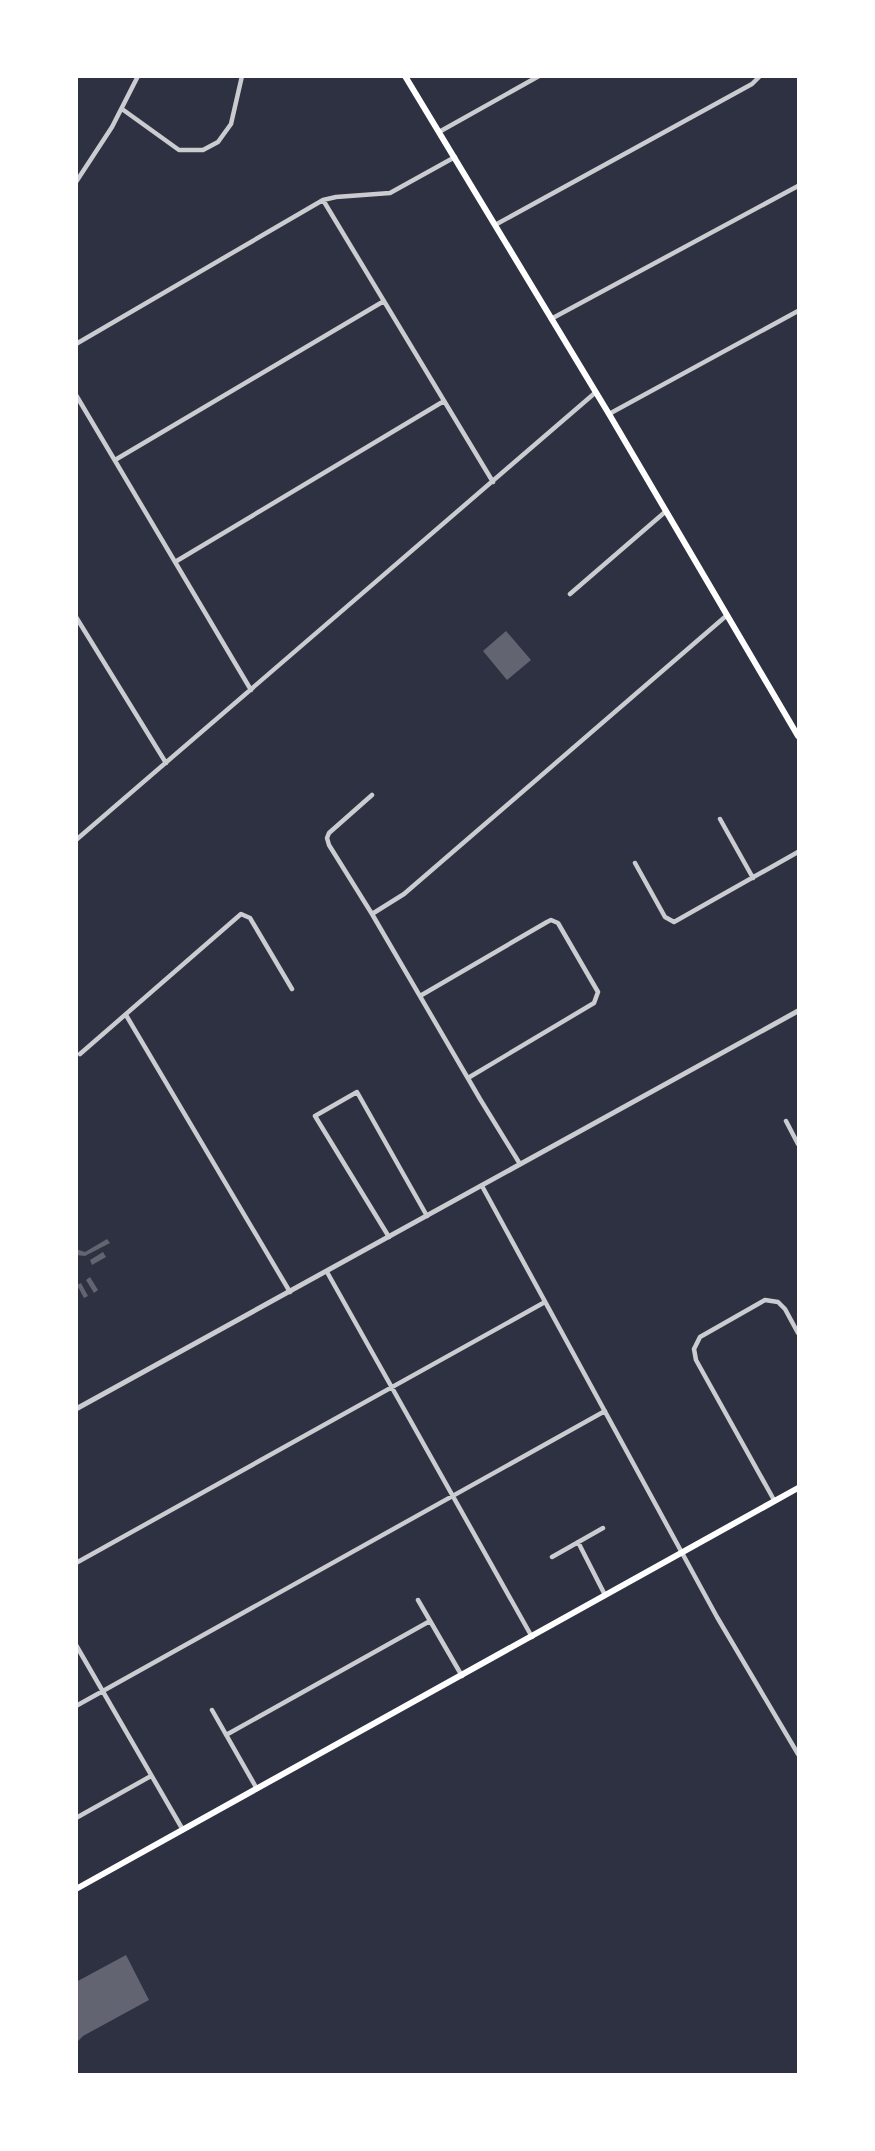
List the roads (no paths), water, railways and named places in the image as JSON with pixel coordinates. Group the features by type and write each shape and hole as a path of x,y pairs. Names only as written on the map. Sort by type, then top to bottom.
{"main road":[{"path":"405,76 596,392 798,736"},
{"path":"76,1889 798,1488"}],"street":[{"path":"76,182 97,154 138,76"},
{"path":"122,109 179,150 196,152 218,142 231,124 242,76"},
{"path":"439,132 539,76"},
{"path":"495,225 752,84 760,76"},
{"path":"76,344 323,200 390,193 455,157"},
{"path":"551,319 798,186"},
{"path":"323,200 493,482"},
{"path":"115,460 384,301"},
{"path":"609,414 798,310"},
{"path":"76,840 596,392"},
{"path":"76,395 251,690"},
{"path":"175,562 444,401"},
{"path":"570,594 665,512"},
{"path":"372,914 404,894 726,616"},
{"path":"76,617 166,763"},
{"path":"76,631 83,627"},
{"path":"372,795 335,826 327,838 329,845 520,1164"},
{"path":"720,819 753,878"},
{"path":"635,863 664,917 674,922 798,852"},
{"path":"80,1054 241,914 246,915 253,922 292,989"},
{"path":"420,996 547,922 551,920 558,922 598,992 594,1003 468,1078"},
{"path":"76,1409 798,1011"},
{"path":"126,1015 290,1292"},
{"path":"389,1237 315,1116 357,1092 427,1216"},
{"path":"786,1121 798,1144"},
{"path":"482,1186 717,1617 798,1754"},
{"path":"327,1272 532,1637"},
{"path":"774,1500 696,1360 694,1349 700,1337 765,1300 778,1302 785,1309 798,1333"},
{"path":"76,1563 545,1302"},
{"path":"76,1706 605,1411"},
{"path":"552,1557 603,1528"},
{"path":"578,1542 604,1595"},
{"path":"418,1600 462,1676"},
{"path":"226,1735 430,1621"},
{"path":"76,1646 183,1830"},
{"path":"212,1710 257,1789"},
{"path":"76,1818 151,1776"}]}
